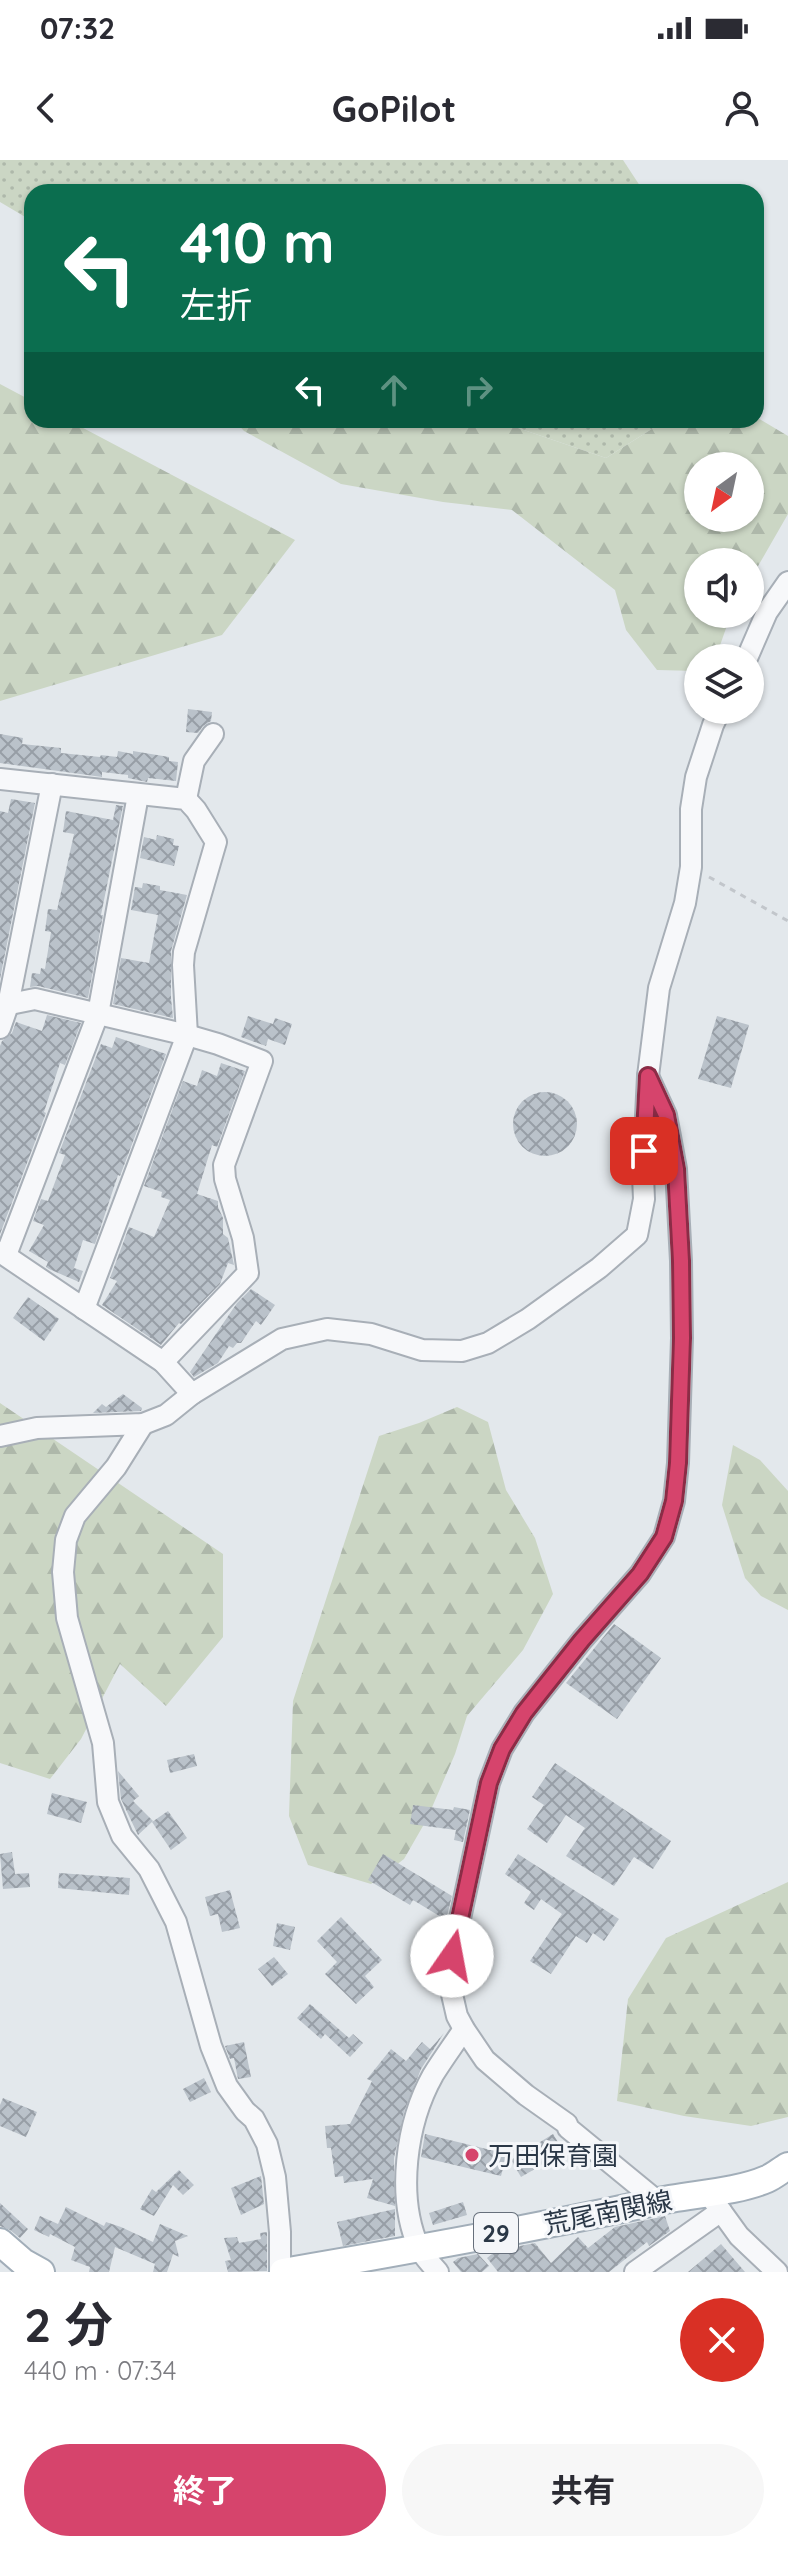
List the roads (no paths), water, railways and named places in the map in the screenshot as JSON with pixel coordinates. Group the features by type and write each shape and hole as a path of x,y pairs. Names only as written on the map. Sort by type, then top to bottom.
{"main road":[{"name":"荒尾南関線","path":"282,2272 372,2264 452,2240 614,2212 657,2201 714,2202 767,2179 788,2166"},
{"path":"0,2242 23,2262 41,2272"}],"street":[{"path":"753,644 767,612 788,582"},
{"path":"0,1436 37,1428 143,1424 166,1415 192,1394 282,1339 327,1329 371,1334 422,1350 462,1351 488,1343 528,1319 599,1268 637,1235 644,1199 648,1076 659,988 685,903 691,867 691,809 696,777 713,724"},
{"path":"186,799 194,761 213,734"},
{"path":"0,779 186,799 216,842 184,952 187,1035 84,1309"},
{"path":"0,1028 52,784"},
{"path":"138,795 98,1014 3,1253 163,1362 192,1394"},
{"path":"4,1006 35,999 187,1035 262,1061 224,1165 225,1179 243,1238 248,1273 163,1362"},
{"path":"648,1076 666,1115 676,1169 682,1338 674,1501 664,1537 640,1574 524,1713 502,1749 489,1783 452,1956 451,1990 457,2016 485,2060 567,2124 657,2201"},
{"path":"143,1424 116,1467 75,1516 66,1540 63,1572 67,1618 103,1743 108,1802 122,1836 149,1869 176,1922 211,2046 227,2086 254,2119 267,2144 275,2177 282,2272"},
{"path":"438,2272 419,2249 404,2192 407,2159 418,2112 432,2078 464,2029"},
{"path":"635,2272 714,2202 765,2268"}],"place":[{"name":"万田保育園","path":"472,2155"}]}
